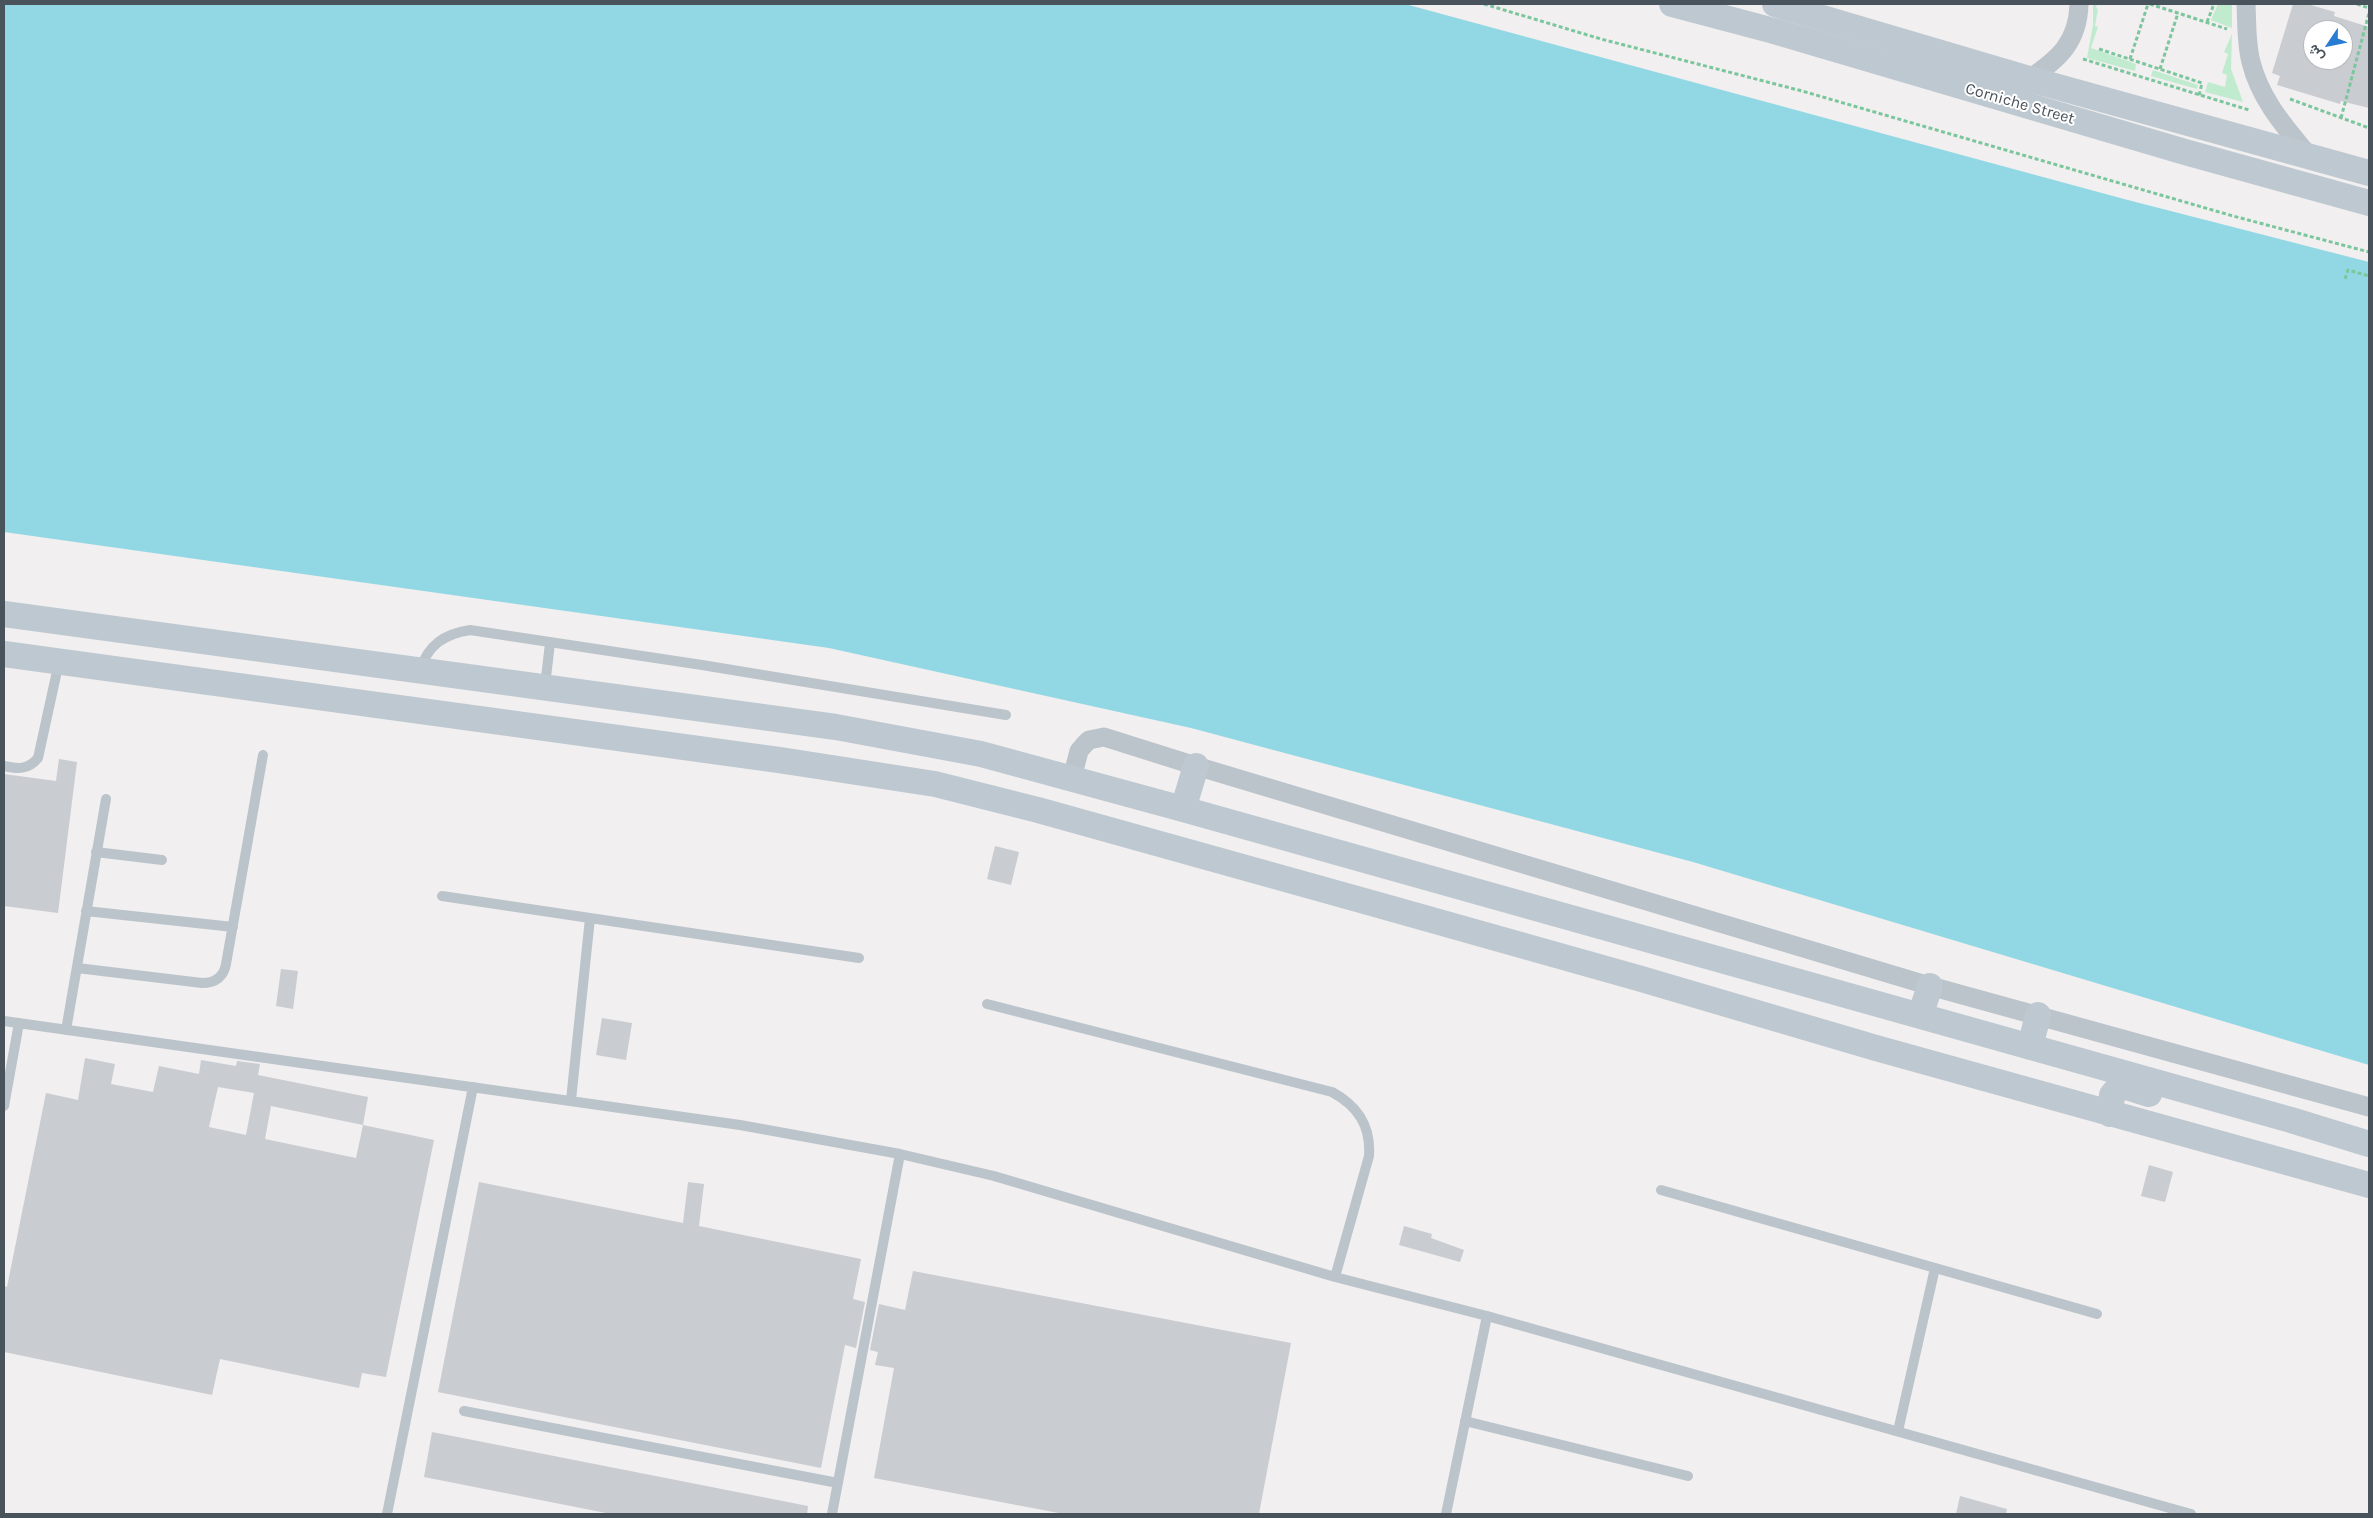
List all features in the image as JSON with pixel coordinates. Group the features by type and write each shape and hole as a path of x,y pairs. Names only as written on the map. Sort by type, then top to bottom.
{"street":[{"name":"Corniche Street","path":"1672,4 1784,34 2186,152 2369,203"},
{"name":"Corniche Street","path":"1775,4 2029,79 2369,173"},
{"path":"2029,79 2054,62 2070,43 2079,19 2079,4"},
{"path":"2246,4 2250,61 2258,85 2270,108 2309,156"},
{"path":"4,614 884,734 981,754 2291,1120 2369,1144"},
{"path":"4,654 779,760 935,784 1030,807 2110,1114 2369,1185"},
{"path":"1072,778 1079,751 1089,740 1104,737 1930,986 2369,1108"},
{"path":"1183,809 1196,766"},
{"path":"1920,1016 1930,986"},
{"path":"2030,1047 2038,1016"},
{"path":"2110,1114 2112,1095 2118,1088 2123,1087 2242,1121 2266,1124 2291,1120"}],"lane":[{"path":"419,670 424,657 432,646 443,637 456,632 470,630 721,668 1006,715"},
{"path":"545,687 550,643"},
{"path":"4,766 29,767 38,758 60,661"},
{"path":"77,968 209,983 216,980 225,970 263,755"},
{"path":"66,1030 106,799"},
{"path":"96,852 162,860"},
{"path":"442,896 859,958"},
{"path":"86,911 233,927"},
{"path":"571,1100 590,918"},
{"path":"987,1004 1332,1092 1344,1098 1362,1117 1370,1142 1370,1156 1335,1277"},
{"path":"4,1021 571,1100 793,1133 900,1154 1031,1187 1335,1277 1487,1316 2191,1514"},
{"path":"4,1106 19,1023"},
{"path":"387,1514 473,1087"},
{"path":"832,1514 900,1154"},
{"path":"1661,1190 2097,1314"},
{"path":"1898,1431 1935,1268"},
{"path":"1446,1514 1487,1316"},
{"path":"464,1411 838,1483"},
{"path":"1465,1421 1688,1476"}],"path":[{"path":"1484,4 1602,39 1802,91 2233,216 2369,252"},
{"path":"2130,59 2149,4 2232,31"},
{"path":"2207,22 2214,4"},
{"path":"2357,4 2369,8"},
{"path":"2160,69 2178,13"},
{"path":"2341,118 2369,13"},
{"path":"2099,49 2202,83 2199,96"},
{"path":"2085,54 2083,60 2249,111 2247,104"},
{"path":"2289,98 2369,128"},
{"path":"2345,279 2348,270 2369,276"}],"green space":[{"path":"2093,4 2097,4 2095,26 2098,27 2091,48 2136,64 2135,71 2087,58 2093,25"},
{"path":"2218,4 2232,4 2232,28 2211,20"},
{"path":"2232,34 2231,69 2243,102 2205,92 2208,82 2225,87 2227,75 2222,73 2228,54 2224,52"},
{"path":"2153,70 2198,85 2197,89 2151,76"}],"water":[{"path":"4,4 1405,4 2124,199 2369,262 2369,1065 1693,862 1191,728 829,648 4,532"}],"building":[{"path":"2293,4 2307,4 2335,12 2334,16 2347,20 2303,20 2303,70 2353,70 2353,22 2369,27 2369,108 2341,101 2340,104 2277,85 2280,76 2272,73"},
{"path":"59,759 77,762 58,913 4,906 4,774 56,781"},
{"path":"995,846 1019,852 1011,885 987,879"},
{"path":"281,969 298,971 293,1009 276,1006"},
{"path":"602,1018 632,1023 626,1060 596,1055"},
{"path":"85,1058 115,1064 111,1084 153,1092 159,1066 199,1074 201,1060 236,1066 237,1061 260,1064 258,1075 368,1097 363,1125 434,1140 386,1377 362,1373 359,1388 220,1359 212,1395 4,1352 4,1286 7,1287 46,1093 78,1100","holes":["218,1087 254,1093 246,1135 209,1127","271,1106 363,1125 356,1158 265,1139"]},
{"path":"2149,1165 2173,1172 2165,1202 2141,1196"},
{"path":"479,1182 683,1223 688,1182 704,1184 699,1226 861,1259 853,1299 865,1302 856,1348 845,1345 821,1468 438,1392"},
{"path":"1404,1226 1432,1234 1431,1238 1464,1250 1460,1262 1399,1245"},
{"path":"913,1271 1291,1343 1259,1514 1064,1514 874,1478 894,1368 875,1365 878,1352 870,1350 879,1304 905,1310"},
{"path":"432,1432 808,1506 807,1514 611,1514 424,1477"},
{"path":"1960,1496 2007,1509 2006,1514 1956,1514"}]}
